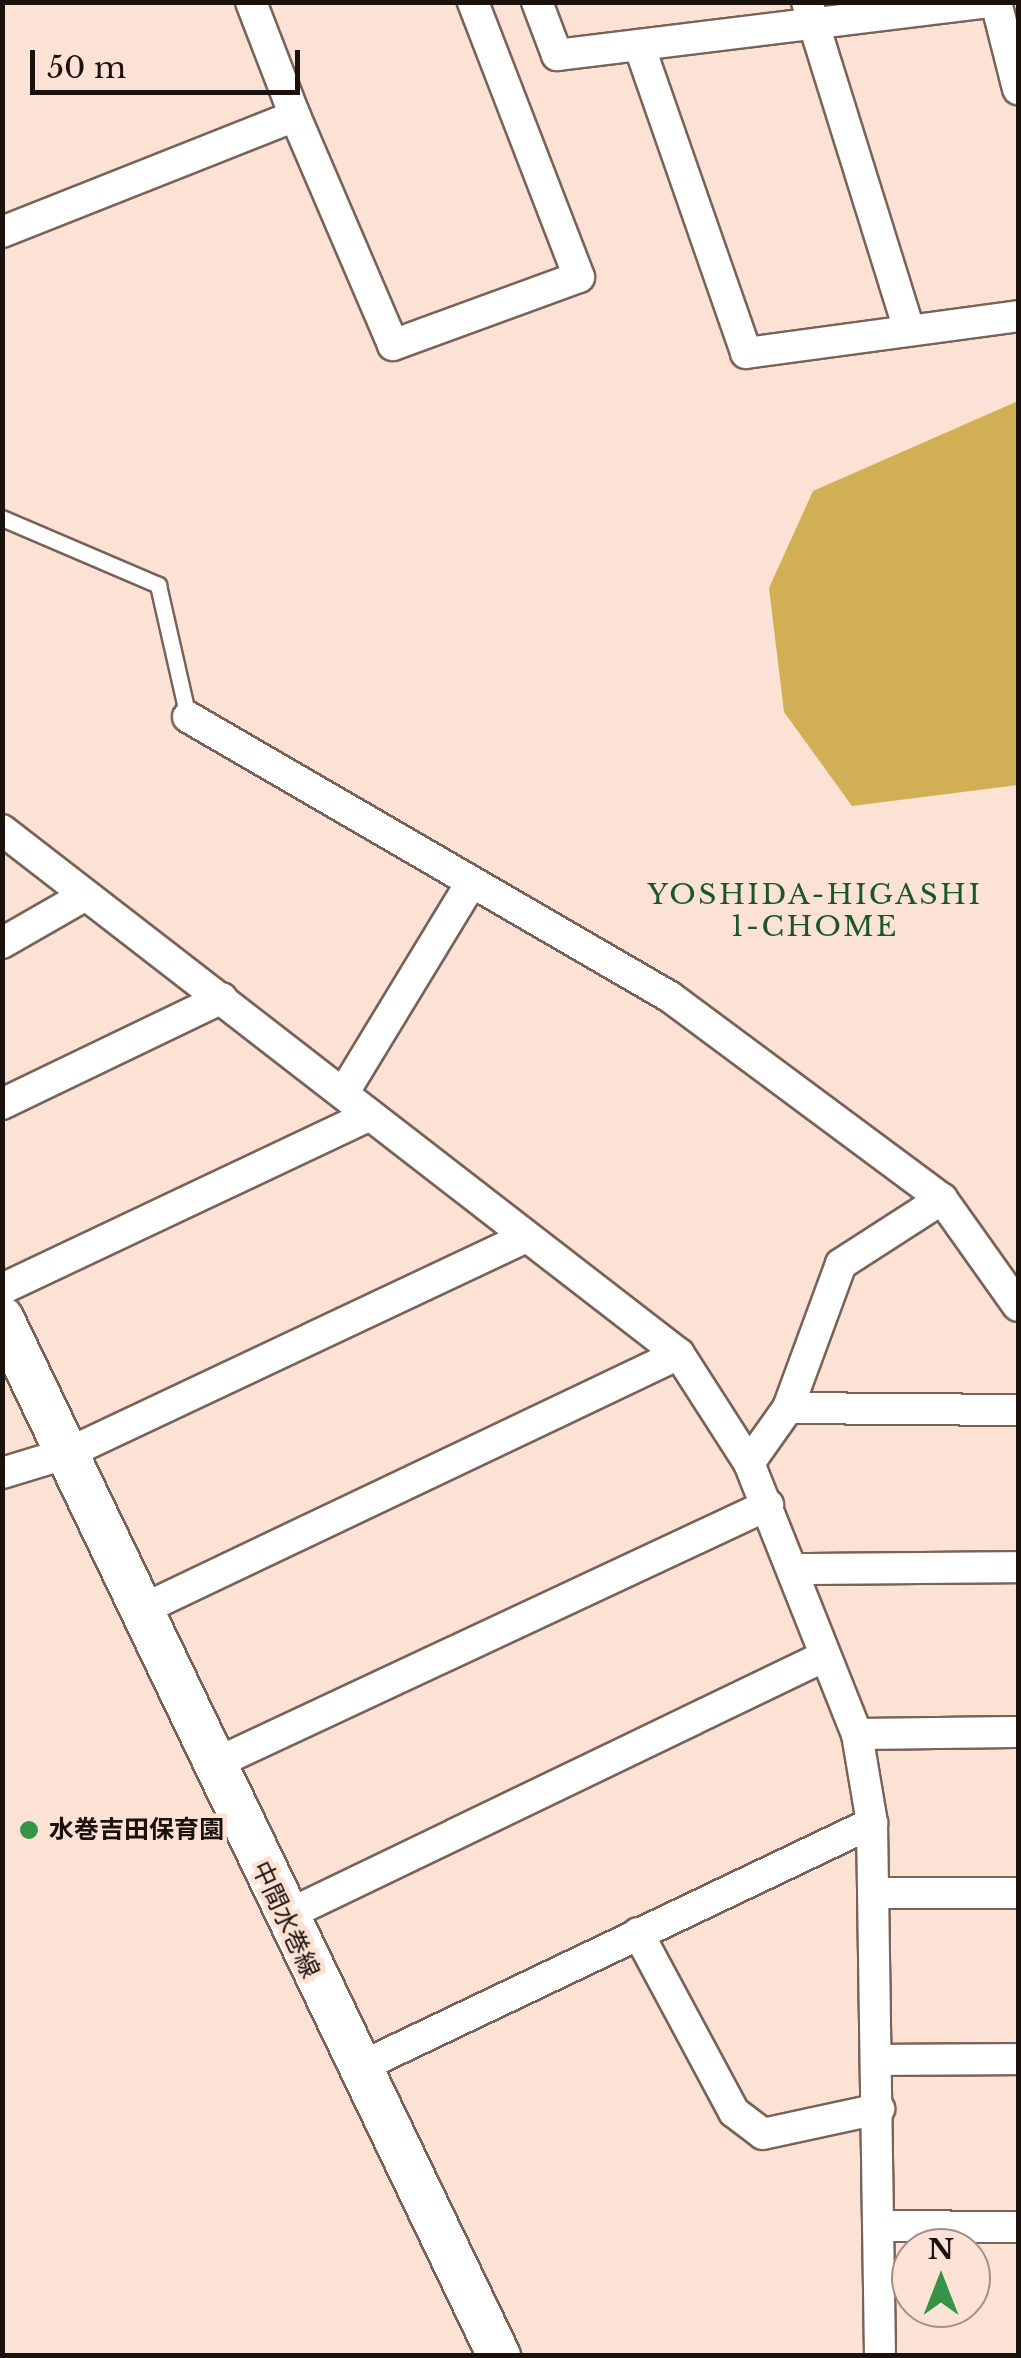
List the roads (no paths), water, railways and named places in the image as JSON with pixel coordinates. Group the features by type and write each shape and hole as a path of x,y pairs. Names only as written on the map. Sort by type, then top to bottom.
{"main road":[{"name":"中間水巻線","path":"2,1318 283,1917 499,2356"}],"street":[{"path":"251,2 295,116 394,345 579,277 473,2"},
{"path":"536,2 557,55 810,15 992,2 1018,89"},
{"path":"810,15 908,327"},
{"path":"640,44 746,352 908,327 1018,316"},
{"path":"2,232 295,116"},
{"path":"188,717 670,997 942,1199 1018,1306"},
{"path":"2,830 344,1092 524,1238 679,1354 749,1463 795,1569 820,1658 858,1734 872,1823 880,2060 880,2356"},
{"path":"344,1092 471,882"},
{"path":"2,943 84,896"},
{"path":"2,1104 222,998"},
{"path":"2,1289 370,1114"},
{"path":"749,1463 788,1408 841,1264 942,1199"},
{"path":"2,1473 68,1453 524,1238"},
{"path":"139,1611 679,1354"},
{"path":"788,1408 1018,1410"},
{"path":"212,1765 768,1505"},
{"path":"795,1569 1018,1568"},
{"path":"283,1917 820,1658"},
{"path":"858,1734 1018,1732"},
{"path":"356,2069 872,1823"},
{"path":"875,1893 1018,1893"},
{"path":"638,1933 734,2112 763,2134 880,2108"},
{"path":"880,2060 1018,2058"},
{"path":"878,2226 1018,2227"}],"lane":[{"path":"2,518 158,585 188,717"}],"place":[{"name":"水巻吉田保育園","path":"29,1830"}],"district":[{"name":"YOSHIDA-HIGASHI 1-CHOME","path":"815,911"}]}
